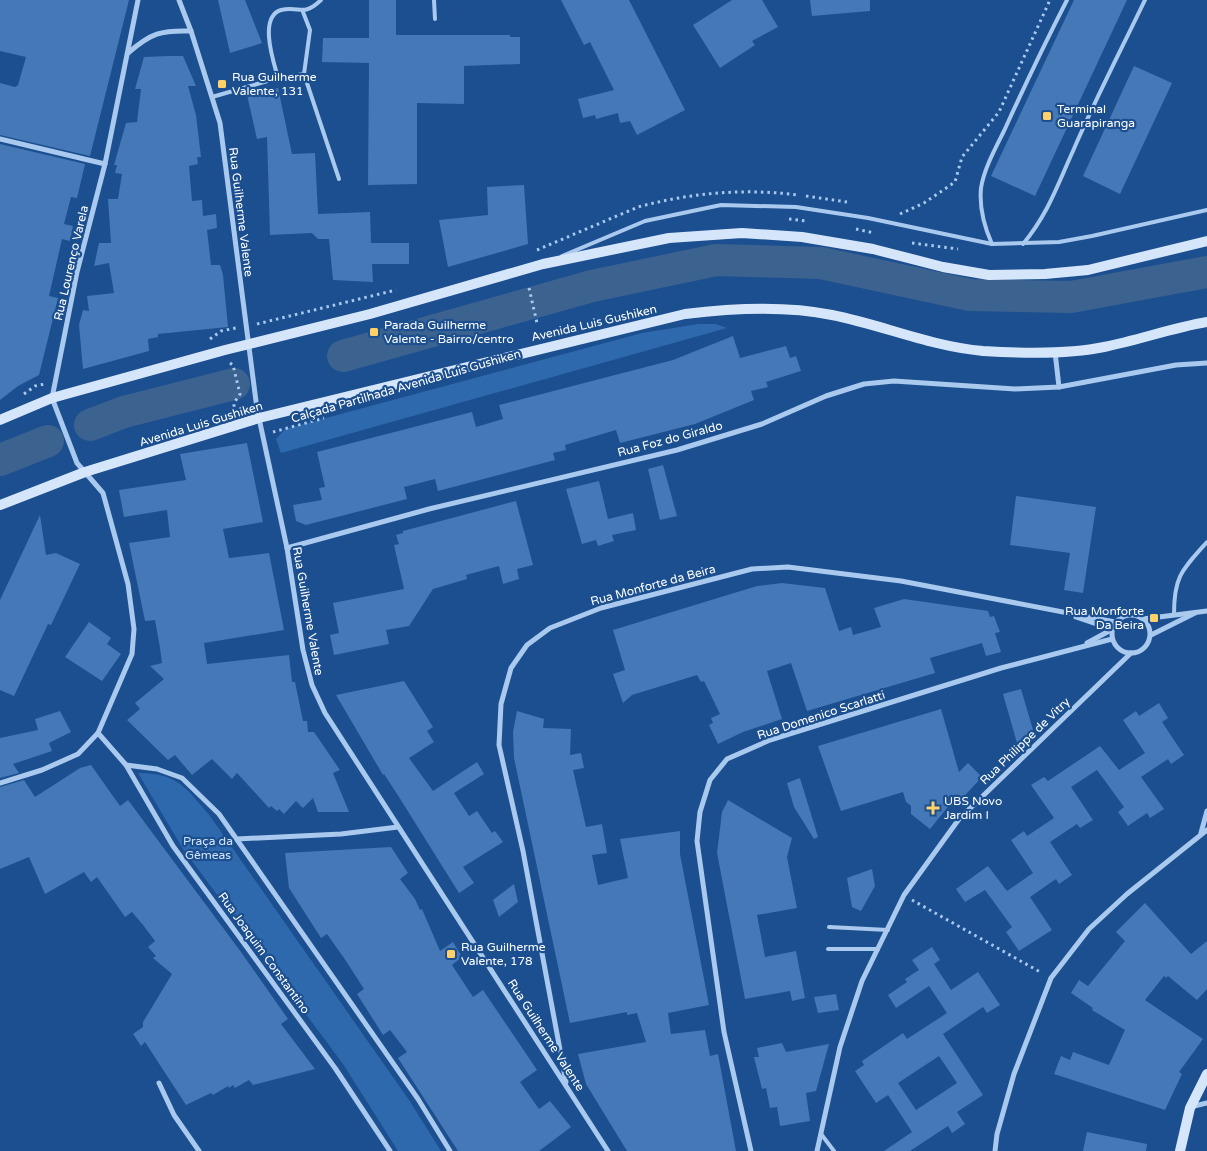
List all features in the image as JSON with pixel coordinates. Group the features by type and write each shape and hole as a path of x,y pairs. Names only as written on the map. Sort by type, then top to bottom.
{"main road":[{"path":"0,420 52,398 225,350 370,314 544,264 668,238 742,233 802,237 873,249 989,275 1045,274 1088,270 1207,241"},
{"name":"Avenida Luis Gushiken","path":"0,505 85,472 259,418 574,339 685,314 723,309 797,310 832,315 924,342 983,350 1055,351 1102,348 1207,322"},
{"path":"1180,1151 1190,1108 1207,1074"}],"street":[{"name":"Rua Lourenço Varela","path":"52,398 77,272 105,164 138,0"},
{"name":"Rua Guilherme Valente","path":"179,0 191,31 220,123 259,418 287,548 312,686 324,713 567,1085 608,1151"},
{"path":"128,53 153,34 167,30 191,31"},
{"path":"0,139 105,164"},
{"path":"1055,351 1059,387"},
{"name":"Rua Foz do Giraldo","path":"287,548 429,509 677,450 762,424 826,396 864,384 894,381 1015,389 1059,387 1176,365 1207,362"},
{"path":"0,783 42,770 78,754 98,733 132,654 134,629 128,584 103,493 77,463 52,398"},
{"name":"Rua Monforte da Beira","path":"567,1085 523,851 498,745 501,704 508,677 511,668 527,645 550,628 601,608 752,569 788,566 901,581 1115,622"},
{"path":"1151,635 1200,610"},
{"path":"1144,619 1207,610"},
{"name":"Rua Monforte da Beira","path":"1061,612 1111,630"},
{"path":"1134,614 1144,619 1149,626 1151,635 1147,644 1140,651 1122,652 1112,639 1111,630 1115,622 1124,615 1134,614"},
{"name":"Rua Domenico Scarlatti","path":"1080,647 1111,630"},
{"name":"Rua Domenico Scarlatti","path":"751,1151 724,1032 697,841 700,812 710,780 727,760 770,740 1001,668 1112,639"},
{"name":"Rua Philippe de Vitry","path":"817,1151 840,1047 862,981 904,895 959,819 1131,653"},
{"name":"Rua Joaquim Constantino","path":"98,733 126,765 173,846 335,1068 390,1151"},
{"path":"126,765 157,769 182,778 219,814 418,1099 450,1151"},
{"path":"1201,833 1207,811"},
{"path":"236,839 340,834 398,827"},
{"path":"995,1151 997,1134 1014,1074 1051,978 1089,929 1201,833 1207,830"},
{"path":"159,1084 174,1114 199,1151"},
{"path":"1190,1108 1207,1103"}],"lane":[{"path":"278,78 270,47 270,25 273,16 280,10 303,12 320,0"},
{"path":"434,0 436,19"},
{"path":"992,244 984,226 981,186 987,168 1025,84 1067,0"},
{"path":"1023,244 1038,226 1049,208 1073,151 1145,0"},
{"path":"303,12 310,30 304,74 339,179"},
{"path":"212,97 278,78 304,74"},
{"path":"544,264 645,221 721,205 814,210 868,218 992,244 1023,244 1092,236 1207,210"},
{"path":"1174,614 1177,581 1184,567 1207,542"},
{"path":"829,927 888,930"},
{"path":"828,949 878,949"},
{"path":"821,1134 834,1151"}],"path":[{"path":"893,212 901,214 924,203 955,182 962,157 999,112 1050,0"},
{"path":"533,251 638,207 694,195 745,191 789,194 851,203"},
{"path":"529,288 537,323"},
{"path":"266,323 397,290"},
{"path":"221,331 225,350 230,364 233,365 240,394 234,403 235,415 239,425"},
{"name":"Calçada Partilhada Avenida Luis Gushiken","path":"280,430 327,417"},
{"path":"904,895 1051,978"}],"green space":[{"path":"698,324 716,324 727,328 281,453 276,439 285,429 642,333"},
{"name":"Praça da Gêmeas","path":"138,773 172,779 187,790 210,816 409,1100 441,1151 398,1151 343,1064 183,849"}],"building":[{"path":"0,0 129,0 90,156 0,135 0,83 15,87 18,85 26,57 0,51"},
{"path":"218,0 245,0 262,43 230,53"},
{"path":"369,0 396,0 396,35 510,35 510,37 520,37 520,64 464,66 464,104 417,103 417,184 368,185 369,63 322,62 323,38 369,38"},
{"path":"561,0 629,0 685,110 637,135 630,121 620,123 618,113 596,119 595,115 583,118 578,99 614,90 590,42 584,45"},
{"path":"732,0 762,0 778,27 752,41 755,45 720,68 693,25"},
{"path":"810,0 870,0 870,11 812,16"},
{"name":"Terminal Guarapiranga","path":"1074,0 1127,0 1035,196 991,176"},
{"path":"183,56 196,86 188,86 196,115 201,157 197,157 198,164 189,166 192,201 202,200 203,216 216,214 217,228 207,230 211,265 220,265 223,275 228,327 158,334 158,337 148,339 149,351 83,369 79,325 83,310 89,311 87,296 114,293 109,263 94,266 99,243 111,243 108,199 118,199 122,174 115,173 117,165 114,165 126,123 137,122 141,89 135,89 144,57"},
{"path":"1134,66 1172,83 1120,194 1083,176"},
{"path":"278,88 292,154 315,153 318,214 370,212 371,243 409,243 409,264 372,264 373,282 333,280 329,239 318,239 312,233 270,235 267,137 257,139 247,95"},
{"path":"0,144 85,164 77,198 71,197 64,224 73,226 70,241 62,239 49,296 58,298 39,375 18,386 0,400"},
{"path":"524,185 528,244 448,267 439,220 488,215 487,187"},
{"path":"733,336 740,358 786,346 790,358 796,356 801,371 766,382 768,387 751,391 754,400 695,424 620,443 616,430 565,445 566,450 553,453 555,460 438,491 435,479 404,487 407,499 306,525 296,521 293,505 322,500 319,488 325,487 317,452 472,412 476,427 503,419 499,405 673,360"},
{"path":"247,443 263,522 223,529 229,558 269,553 284,630 204,643 207,664 289,655 292,682 295,682 303,721 307,721 308,732 314,732 340,770 333,773 349,812 318,812 313,798 303,808 296,801 284,814 279,809 277,811 271,806 269,808 237,773 232,779 212,759 192,775 175,755 168,760 127,720 140,709 135,703 164,679 150,666 162,663 160,648 155,620 145,621 129,543 170,537 167,510 124,517 119,490 186,480 180,454"},
{"path":"663,465 677,516 660,520 648,469"},
{"path":"599,481 608,519 633,513 636,530 612,535 614,541 598,546 596,540 582,544 566,489"},
{"path":"1016,496 1096,507 1083,593 1064,590 1070,553 1010,545"},
{"path":"516,501 533,565 517,569 519,579 503,584 499,566 466,575 467,579 433,589 409,626 386,630 389,644 334,655 330,635 339,633 333,603 404,589 394,545 399,544 396,535 403,533 403,531"},
{"path":"40,515 46,555 56,553 80,564 51,625 48,624 14,696 0,690 0,600"},
{"path":"782,583 825,588 839,631 851,627 853,635 881,627 874,608 904,599 988,611 990,617 994,616 1000,632 995,633 1001,652 986,656 982,643 930,658 935,673 807,711 791,663 767,671 782,719 743,732 718,744 709,725 713,723 711,718 720,714 704,681 701,682 697,675 632,695 623,703 613,674 625,670 613,630 757,586"},
{"path":"89,622 111,638 107,644 121,654 102,681 65,657"},
{"path":"404,681 433,727 427,731 434,742 409,758 433,791 477,762 484,774 454,793 469,816 477,811 492,833 495,831 503,842 463,867 474,883 459,893 399,797 383,775 336,695"},
{"path":"1021,689 1033,730 1017,743 1003,694"},
{"path":"1159,703 1168,718 1162,722 1184,755 1171,764 1168,759 1141,777 1164,809 1150,818 1147,813 1128,826 1118,812 1124,807 1097,770 1071,787 1093,820 1080,828 1077,824 1050,842 1072,875 1059,884 1056,879 1030,897 1052,930 1019,951 1006,932 1012,927 985,890 965,902 956,889 988,866 1007,891 1033,873 1011,840 1024,831 1027,836 1054,818 1031,785 1044,777 1048,781 1100,746 1119,770 1145,753 1123,720 1136,711 1139,716"},
{"path":"941,709 959,772 968,763 982,777 955,806 951,803 930,829 911,814 911,806 906,802 903,792 841,811 818,746"},
{"path":"60,711 71,732 49,743 52,751 13,764 19,773 0,778 0,738 38,730 35,719"},
{"path":"517,711 544,719 543,728 571,729 570,755 581,753 584,768 573,770 586,827 602,824 607,853 592,855 598,885 628,878 620,839 680,831 680,854 709,1005 668,1013 671,1034 705,1030 710,1056 718,1054 736,1151 627,1151 586,1084 578,1054 646,1042 637,1013 627,1015 627,1012 570,1023 514,758 513,732"},
{"path":"91,765 120,806 128,800 241,952 288,1019 281,1024 315,1069 253,1085 249,1080 235,1088 233,1085 229,1088 228,1086 213,1095 211,1093 186,1105 145,1042 141,1046 133,1034 143,1027 143,1022 172,974 153,958 156,956 148,947 155,941 143,925 132,912 125,917 97,877 91,882 84,872 45,894 29,857 0,869 0,787 24,780 35,797 80,768"},
{"path":"800,778 818,837 814,839 794,807 787,783"},
{"path":"728,800 792,838 787,857 797,908 757,915 765,957 796,951 805,998 792,1001 790,991 745,999 717,853 722,812"},
{"path":"391,847 408,873 400,879 415,899 420,910 422,909 440,951 453,942 462,957 452,965 473,997 483,990 537,1070 520,1082 539,1109 550,1101 571,1127 539,1151 458,1151 398,1058 407,1052 390,1030 383,1035 357,994 364,989 327,934 321,938 289,888 285,853"},
{"path":"872,869 875,886 861,911 852,907 847,878"},
{"path":"514,884 518,902 499,917 493,900"},
{"path":"1145,903 1191,954 1207,941 1207,989 1197,1000 1168,976 1166,978 1164,976 1145,1000 1203,1039 1179,1072 1182,1074 1165,1110 1054,1074 1061,1056 1070,1060 1073,1052 1109,1065 1125,1030 1092,1010 1093,1008 1071,993 1079,980 1088,986 1125,941 1116,932"},
{"path":"932,947 940,960 934,964 951,990 978,972 1000,1005 987,1013 983,1007 943,1034 983,1095 957,1112 965,1124 952,1133 948,1126 910,1151 884,1151 912,1132 888,1095 876,1103 855,1071 864,1065 862,1061 903,1033 907,1039 947,1013 929,986 896,1008 888,995 907,982 905,979 919,970 912,960","holes":["939,1056 957,1083 916,1110 898,1083"]},
{"path":"836,994 839,1010 818,1013 814,997"},
{"path":"782,1043 786,1052 829,1044 816,1091 806,1093 810,1121 780,1126 777,1107 770,1108 766,1088 762,1089 754,1057 759,1057 757,1048"},
{"path":"1087,1132 1147,1144 1146,1151 1083,1151"}],"waterway":[{"path":"343,356 592,286 716,260 821,263 970,295 1071,297 1207,272"},
{"path":"90,425 124,412 234,384"},
{"path":"0,460 48,441"}],"place":[{"name":"Rua Guilherme Valente, 131","path":"222,84"},
{"name":"Terminal Guarapiranga","path":"1047,116"},
{"name":"Parada Guilherme Valente - Bairro/centro","path":"374,332"},
{"name":"Rua Monforte Da Beira","path":"1154,618"},
{"name":"UBS Novo Jardim I","path":"933,808"},
{"name":"Rua Guilherme Valente, 178","path":"451,954"}]}
